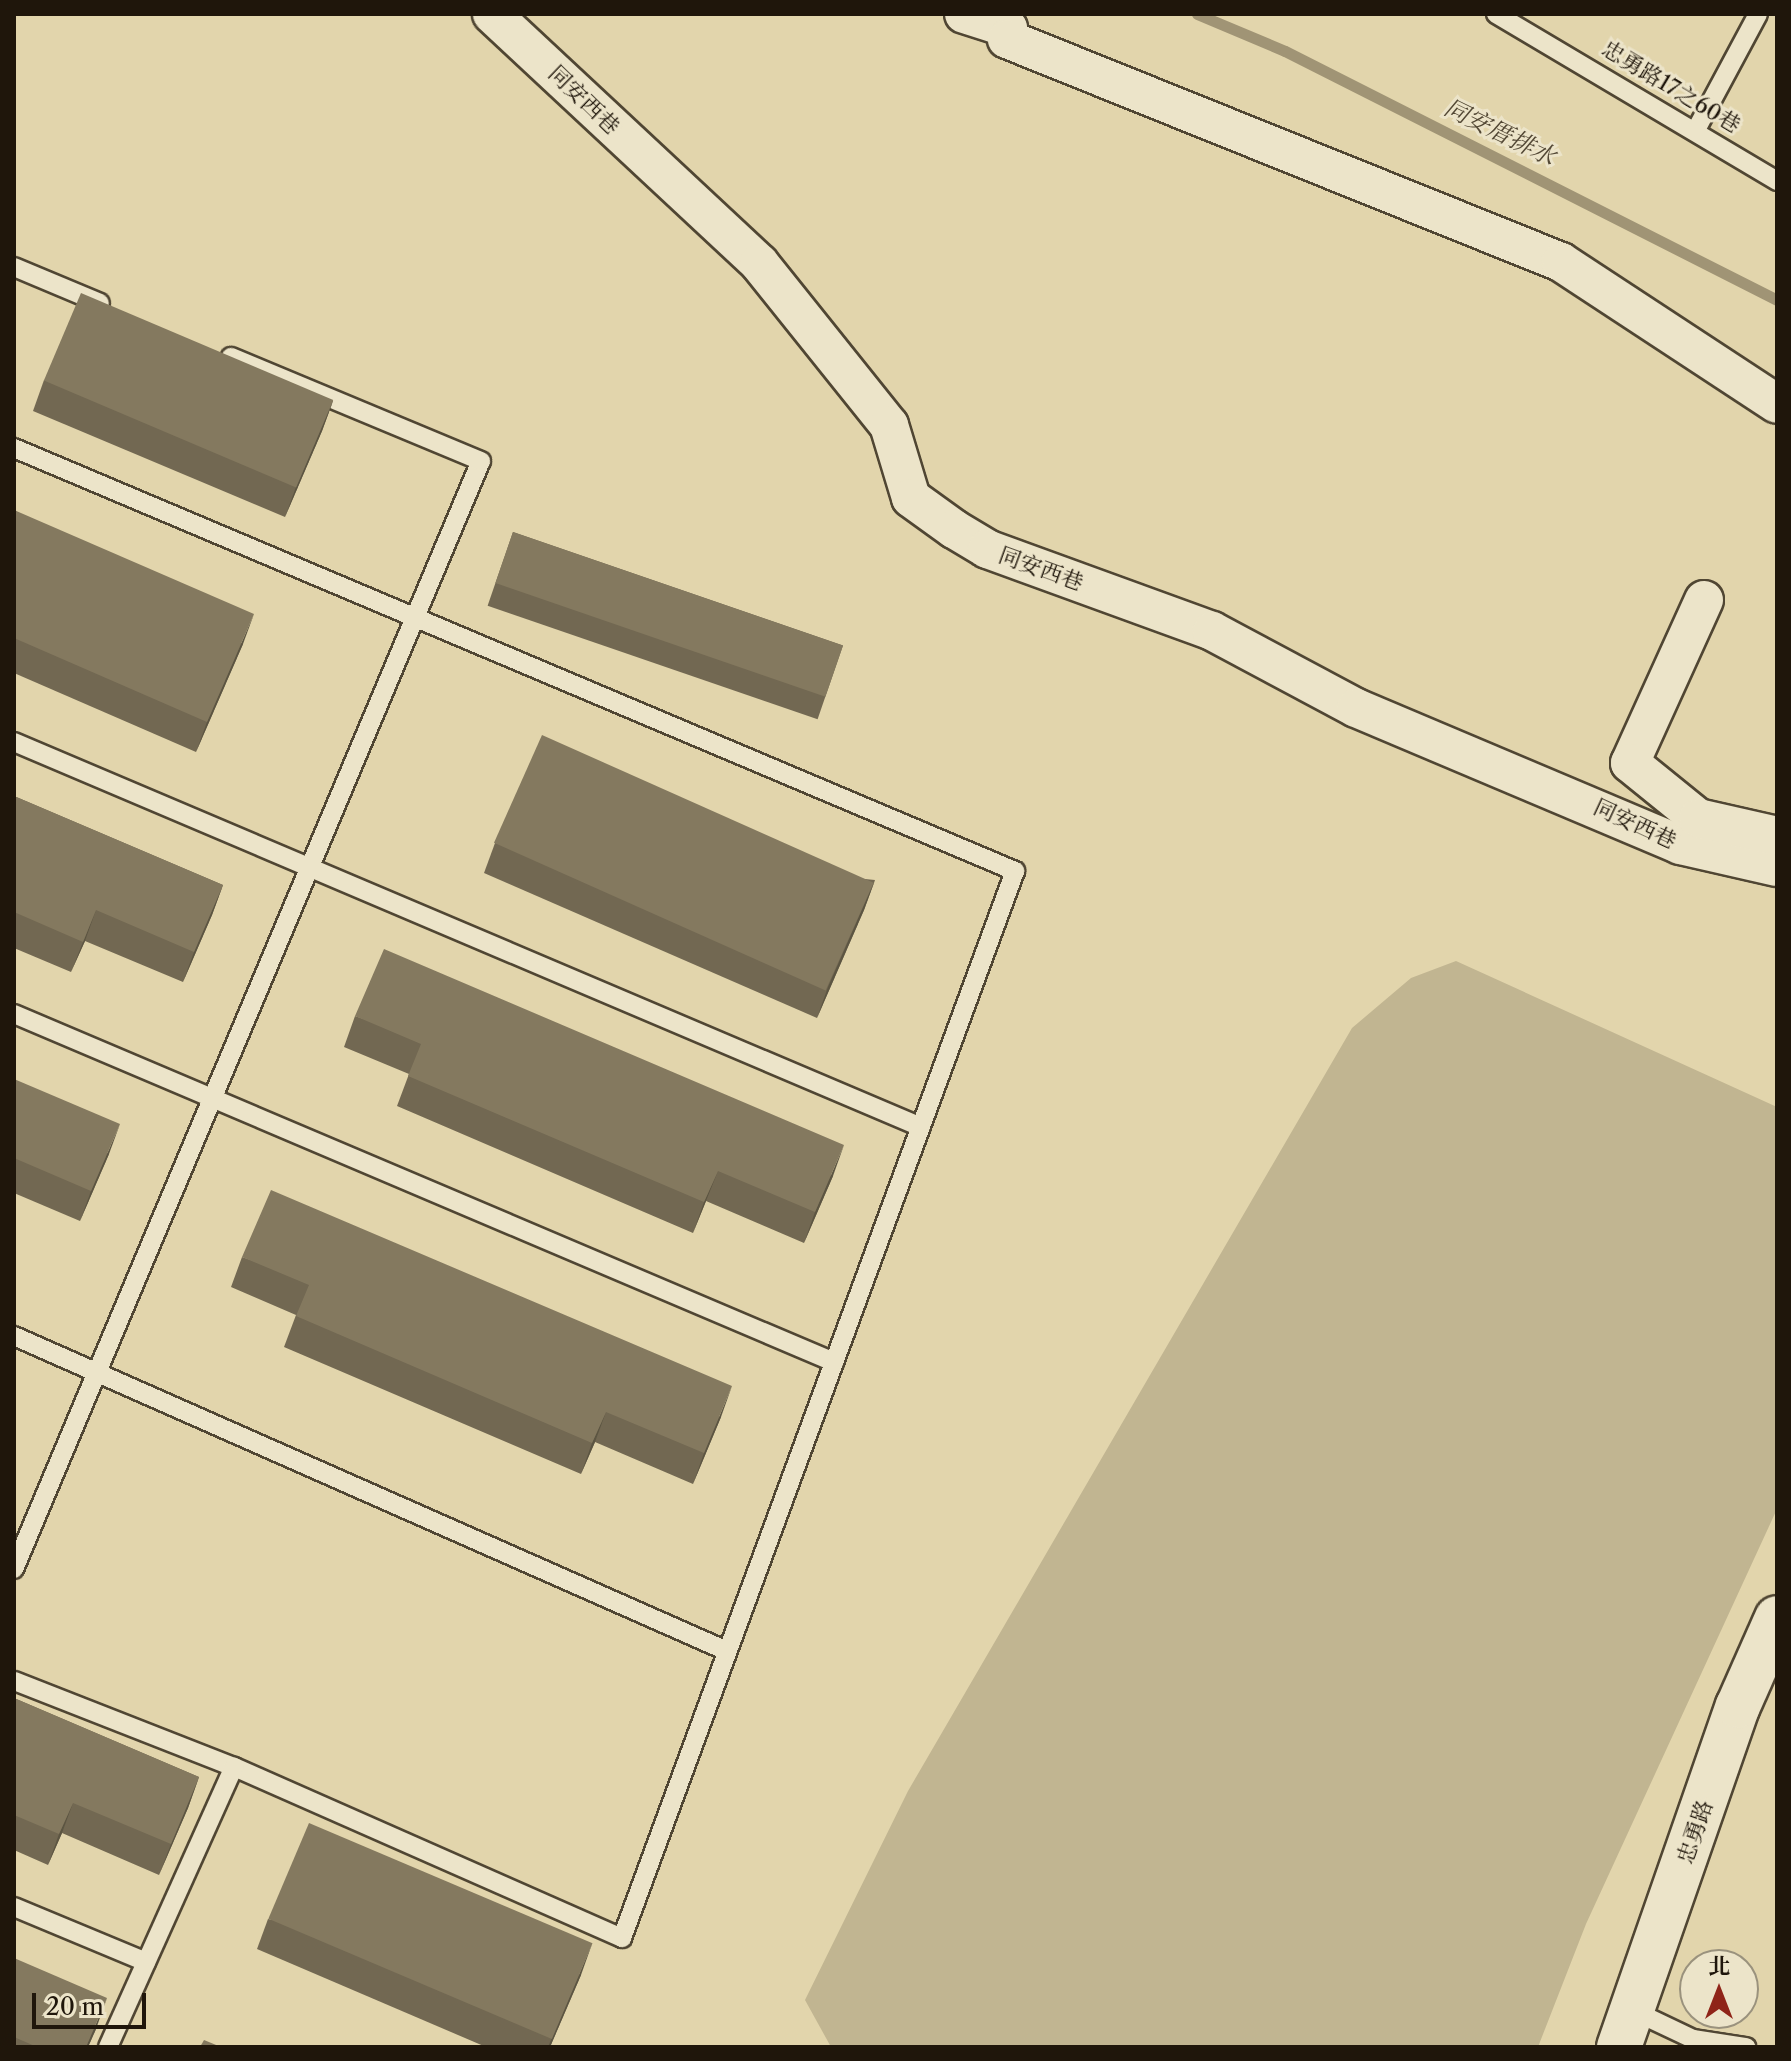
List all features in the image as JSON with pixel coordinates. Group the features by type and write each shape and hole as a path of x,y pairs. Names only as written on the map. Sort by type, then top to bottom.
{"main road":[{"name":"忠勇路","path":"1627,2029 1738,1706 1777,1618"}],"street":[{"name":"同安西巷","path":"492,14 759,263 889,425 911,498 954,529 987,549 1212,631 1343,702 1680,845 1777,867"},
{"path":"964,14 1008,21 1007,39 1561,262 1777,404"},
{"path":"1704,600 1630,763 1698,818 1777,836"}],"lane":[{"name":"忠勇路17之60巷","path":"1496,14 1697,128 1777,181"},
{"path":"1697,128 1758,14"},
{"path":"14,267 116,309"},
{"path":"14,1569 481,461 204,346"},
{"path":"14,448 1015,871 622,1938 234,1767 14,1681"},
{"path":"14,742 921,1127"},
{"path":"14,1014 834,1362"},
{"path":"14,1336 727,1651"},
{"path":"108,2047 234,1767"},
{"path":"14,1907 146,1962"},
{"path":"1627,2029 1746,2047"}],"shaded area":[{"path":"1456,961 1777,1107 1777,1509 1586,1924 1538,2047 831,2047 805,2000 908,1791 1352,1028 1411,978"}],"building":[{"path":"81,293 333,400 296,488 44,380"},
{"path":"14,510 254,614 207,722 14,638"},
{"path":"513,532 843,646 825,697 495,583"},
{"path":"542,735 874,883 826,990 494,843"},
{"path":"14,796 223,885 194,952 96,910 83,942 14,912"},
{"path":"384,949 844,1145 815,1212 718,1171 704,1202 408,1076 421,1044 355,1016"},
{"path":"14,1079 120,1124 91,1191 14,1158"},
{"path":"271,1190 732,1386 704,1453 606,1412 592,1443 296,1316 309,1285 242,1257"},
{"path":"14,1698 199,1777 171,1844 73,1803 59,1834 14,1815"},
{"path":"309,1823 593,1943 552,2039 268,1919"},
{"path":"14,1958 107,1998 86,2047 37,2047 14,2037"},
{"path":"204,2040 221,2047 200,2047"}],"waterway":[{"name":"同安厝排水","path":"1197,14 1285,51 1777,300"}]}
